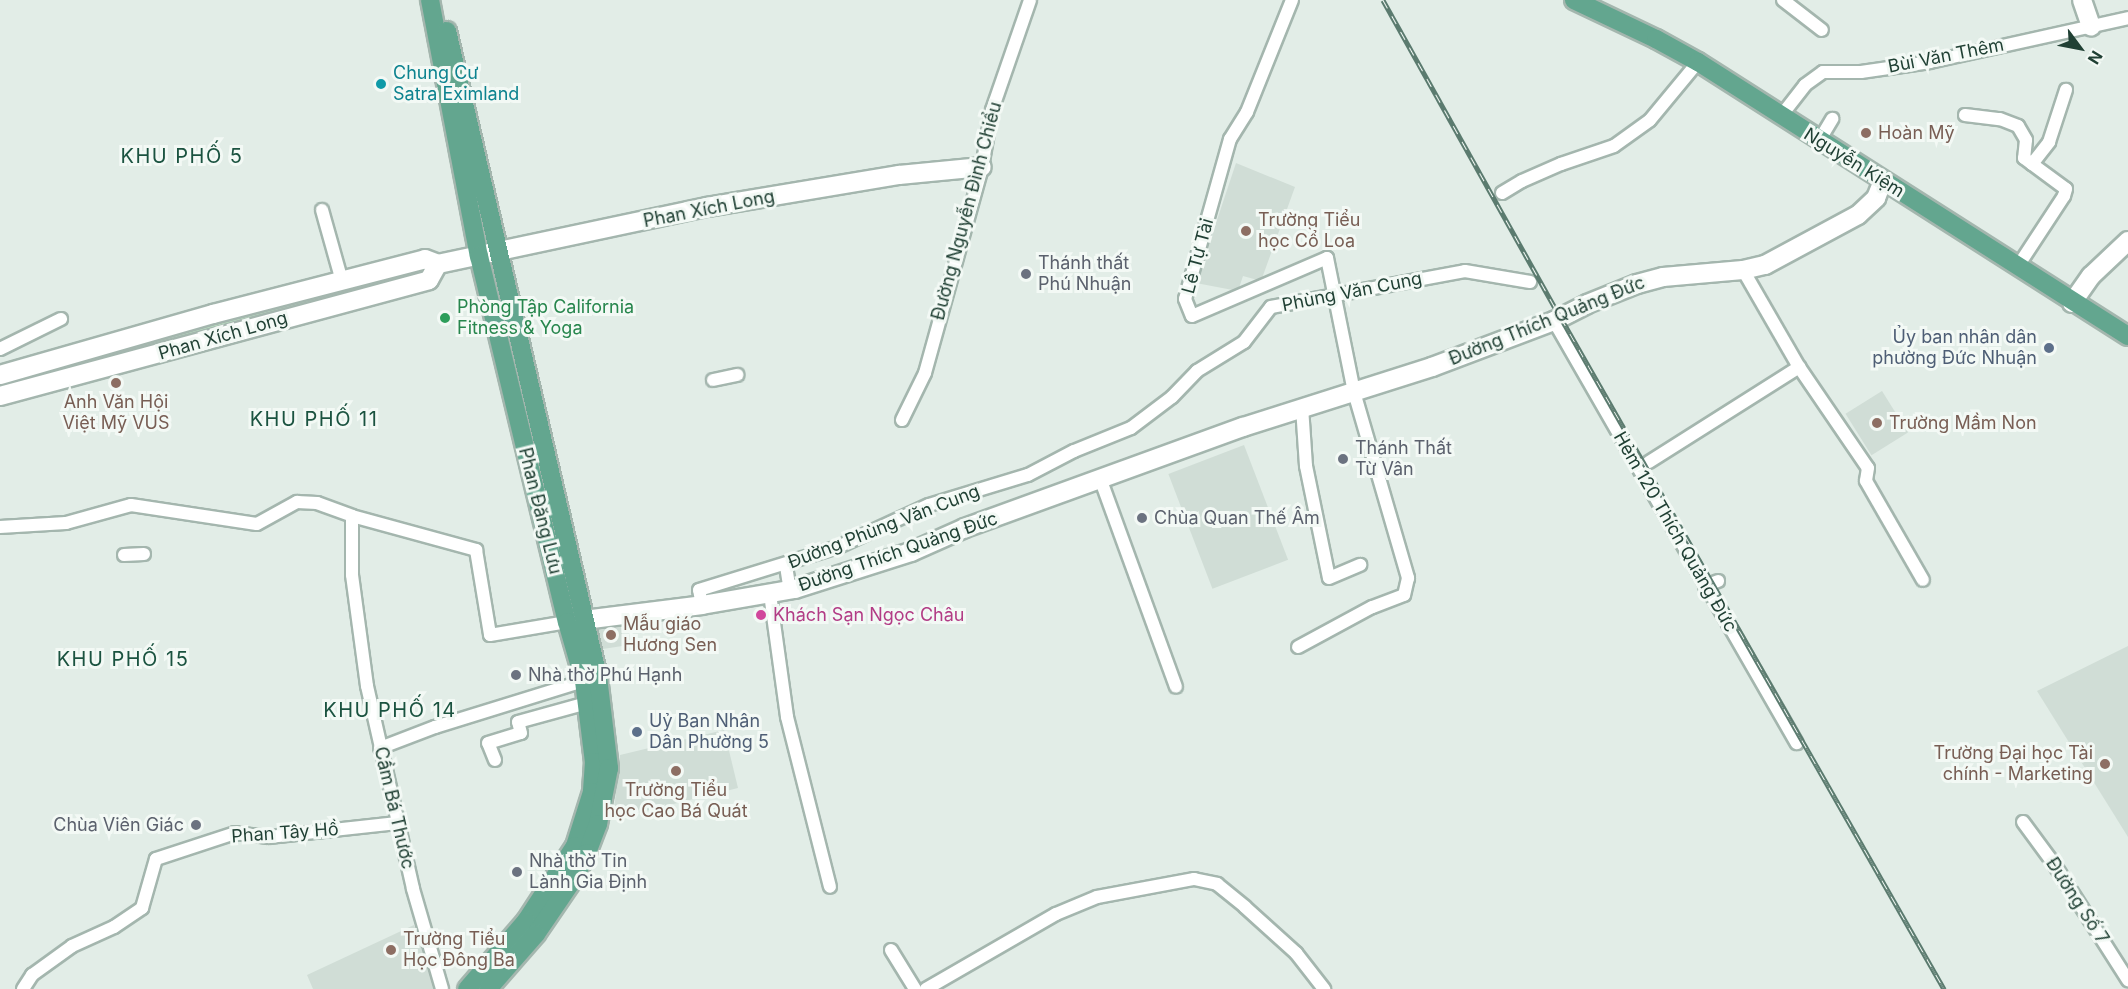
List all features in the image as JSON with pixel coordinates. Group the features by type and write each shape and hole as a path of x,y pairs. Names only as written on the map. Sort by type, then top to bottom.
{"main road":[{"name":"Phan Đăng Lưu","path":"430,0 478,256 575,621 598,677 609,768 605,798 587,854 573,880 536,934 488,989"},
{"name":"Phan Đăng Lưu","path":"440,0 498,253 575,621 585,681 594,762 592,792 575,846 526,921 467,989"},
{"name":"Nguyễn Kiệm","path":"1574,0 1598,4 1698,62 2018,266 2072,303 2128,336"}],"street":[{"name":"Đường Nguyễn Đình Chiểu","path":"902,420 925,374 982,167 992,110 1030,0"},
{"name":"Lê Tự Tài","path":"1292,0 1247,112 1230,139 1185,299 1192,316 1327,258 1354,392 1408,578 1404,595 1372,607 1298,647"},
{"path":"1783,0 1822,30"},
{"path":"2082,0 2091,26"},
{"name":"Bùi Văn Thêm","path":"1781,116 1805,85 1824,72 1862,72 1930,62 2128,18"},
{"path":"1502,193 1552,168 1614,146 1650,120 1698,62"},
{"path":"2031,164 2049,142 2067,90"},
{"path":"1965,115 2000,119 2018,126 2026,140 2024,158 2066,189 2064,196 2018,266"},
{"path":"1819,141 1832,119"},
{"name":"Phan Xích Long","path":"0,375 139,334 425,259 438,264 707,207 899,175 982,167"},
{"name":"Đường Thích Quảng Đức","path":"1354,392 1432,367 1554,321 1587,304 1663,277 1743,270 1765,265 1858,215 1876,198 1883,181"},
{"path":"322,210 342,281"},
{"path":"2072,303 2091,276 2128,241"},
{"name":"Phan Xích Long","path":"0,396 429,280 438,264"},
{"path":"1743,270 1798,367 1868,468 1866,481 1923,580"},
{"name":"Phùng Văn Cung","path":"1113,435 1131,428 1172,397 1197,371 1244,342 1272,307 1465,271 1530,282"},
{"path":"0,349 61,319"},
{"name":"Hẻm 120 Thích Quảng Đức","path":"1554,321 1797,743"},
{"path":"139,334 144,358"},
{"path":"1649,462 1798,367"},
{"path":"713,380 737,375"},
{"path":"1354,392 1302,407 1306,466 1329,578 1360,565"},
{"name":"Đường Thích Quảng Đức","path":"575,621 702,605 790,590 911,552 965,528 1302,407"},
{"name":"Đường Phùng Văn Cung","path":"702,605 699,590 786,566 838,547 928,505 1028,475 1113,435"},
{"path":"1100,478 1176,687"},
{"path":"0,527 66,523 131,505 257,524 297,502 316,503 352,516 476,550 490,634 575,621"},
{"name":"Cầm Bá Thước","path":"352,516 352,575 365,677 397,823 442,989"},
{"path":"124,555 144,554"},
{"path":"786,566 790,590"},
{"path":"746,577 750,598"},
{"path":"1705,586 1718,581"},
{"path":"770,594 787,719 830,887"},
{"path":"380,748 435,727 585,681"},
{"path":"495,760 488,743 521,733 518,722 587,703"},
{"name":"Đường Số 7","path":"2023,822 2054,864 2128,980"},
{"name":"Phan Tây Hồ","path":"27,987 32,975 72,946 114,927 142,908 156,859 235,833 269,837 397,823"},
{"path":"927,989 1056,914 1097,897 1194,879 1217,884 1245,906 1296,953 1324,989"},
{"path":"891,950 915,989"}],"shaded area":[{"name":"Trường Tiểu học Cổ Loa","path":"1236,163 1295,187 1261,281 1243,276 1238,291 1196,283"},
{"name":"Trường Mầm Non","path":"1882,391 1908,433 1871,455 1846,414"},
{"path":"1244,445 1288,560 1212,589 1168,474"},
{"name":"Mẫu giáo Hương Sen","path":"620,621 624,646 601,649 597,625"},
{"name":"Trường Đại học Tài chính - Marketing","path":"2128,646 2128,837 2037,691"},
{"name":"Trường Tiểu học Cao Bá Quát","path":"724,730 738,788 613,819 620,755"},
{"name":"Trường Tiểu Học Đông Ba","path":"414,925 435,989 313,989 307,975"}],"green space":[{"path":"424,268 430,272 149,347 151,342"},
{"path":"114,352 119,356 0,393 0,384"}],"railway":[{"path":"1383,0 1561,318 1944,989"}],"place":[{"name":"Chung Cư Satra Eximland","path":"381,84"},
{"name":"Hoàn Mỹ","path":"1866,133"},
{"name":"Trường Tiểu học Cổ Loa","path":"1246,231"},
{"name":"Thánh thất Phú Nhuận","path":"1026,274"},
{"name":"Phòng Tập California Fitness & Yoga","path":"445,318"},
{"name":"Ủy ban nhân dân phường Đức Nhuận","path":"2049,348"},
{"name":"Anh Văn Hội Việt Mỹ VUS","path":"116,383"},
{"name":"Trường Mầm Non","path":"1877,423"},
{"name":"Thánh Thất Từ Vân","path":"1343,459"},
{"name":"Chùa Quan Thế Âm","path":"1142,518"},
{"name":"Khách Sạn Ngọc Châu","path":"761,615"},
{"name":"Mẫu giáo Hương Sen","path":"611,635"},
{"name":"Nhà thờ Phú Hạnh","path":"516,675"},
{"name":"Uỷ Ban Nhân Dân Phường 5","path":"637,732"},
{"name":"Trường Đại học Tài chính - Marketing","path":"2105,764"},
{"name":"Trường Tiểu học Cao Bá Quát","path":"676,771"},
{"name":"Chùa Viên Giác","path":"196,825"},
{"name":"Nhà thờ Tin Lành Gia Định","path":"517,872"},
{"name":"Trường Tiểu Học Đông Ba","path":"391,950"}],"district":[{"name":"KHU PHỐ 5","path":"182,156"},
{"name":"KHU PHỐ 11","path":"314,419"},
{"name":"KHU PHỐ 15","path":"123,659"},
{"name":"KHU PHỐ 14","path":"390,710"}]}
